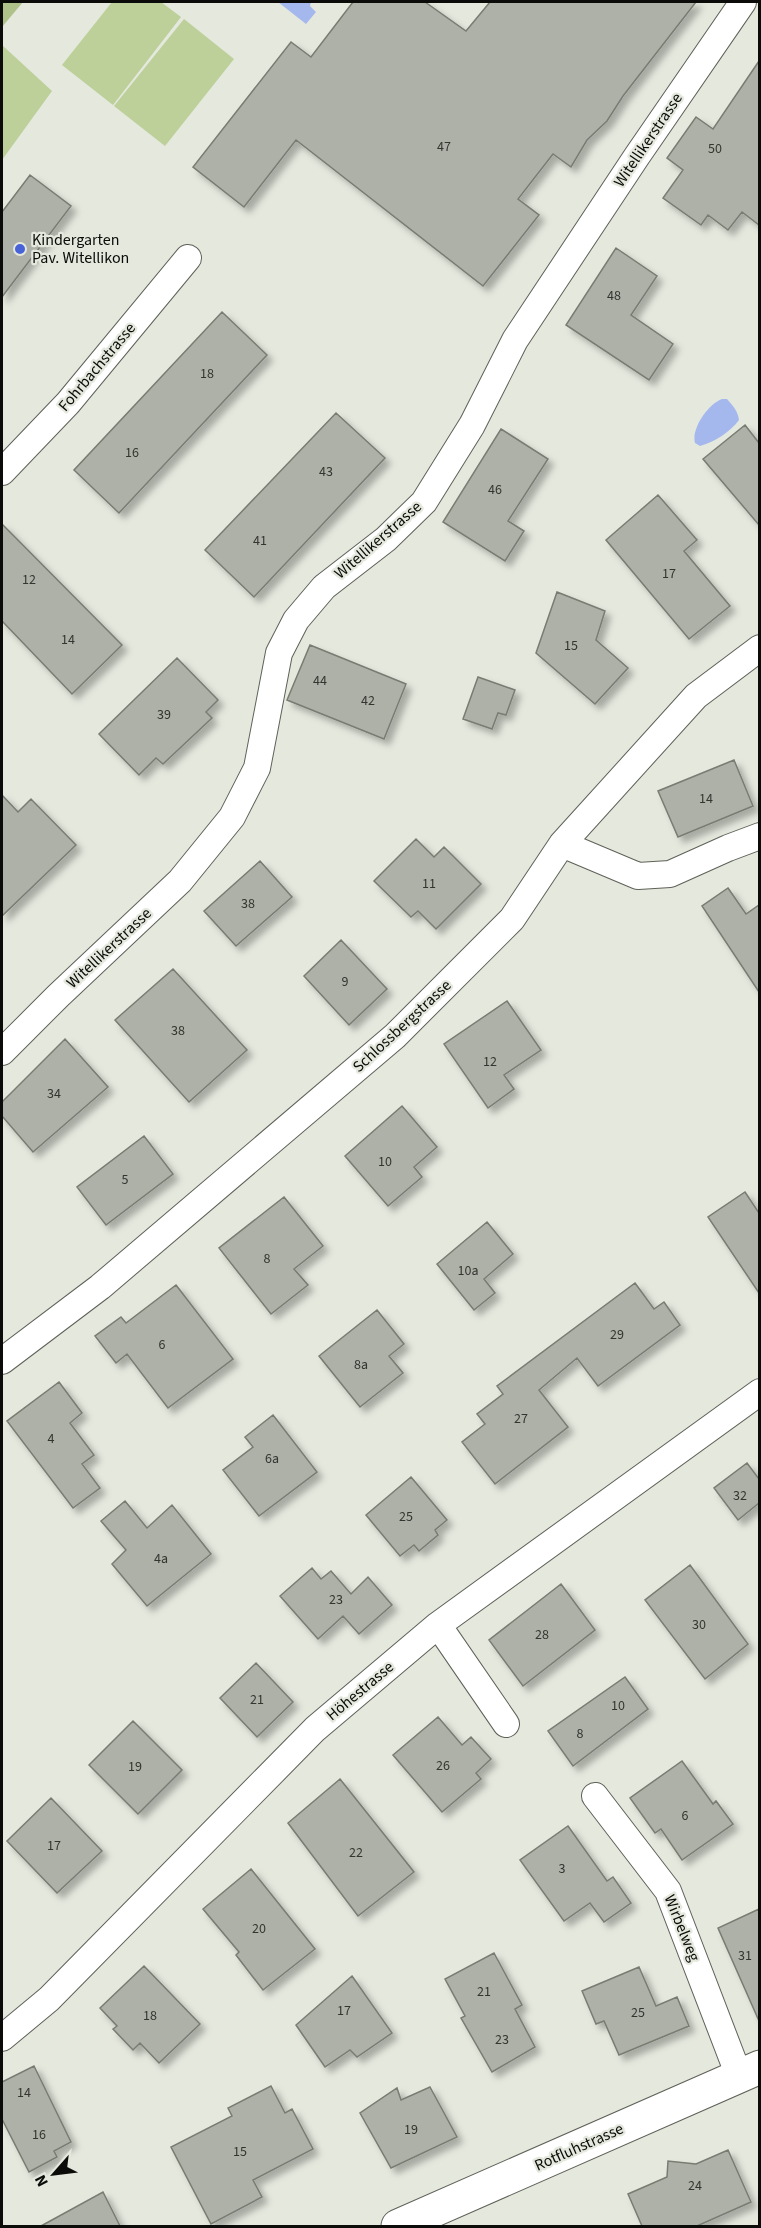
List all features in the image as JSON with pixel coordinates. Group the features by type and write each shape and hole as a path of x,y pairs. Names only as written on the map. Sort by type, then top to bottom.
{"main road":[{"name":"Rotfluhstrasse","path":"398,2226 749,2072"}],"street":[{"name":"Witellikerstrasse","path":"2,1052 180,881 232,817 256,768 279,653 296,620 324,587 386,538 424,502 472,425 515,340 643,146 743,2"},
{"name":"Fohrbachstrasse","path":"2,472 68,403 188,258"},
{"name":"Schlossbergstrasse","path":"2,1361 100,1287 395,1036 512,919 562,844 696,696 759,648"},
{"path":"562,844 638,876 670,874 759,836"},
{"name":"Höhestrasse","path":"2,2038 49,1999 315,1728 438,1625 759,1392"},
{"path":"438,1625 506,1724"},
{"name":"Wirbelweg","path":"595,1796 668,1891 749,2072"}],"green space":[{"path":"2,2 23,2 2,27"},
{"path":"112,2 161,2 181,17 113,105 62,65"},
{"path":"184,19 234,59 165,146 114,106"},
{"path":"2,45 52,91 2,160"}],"water":[{"path":"278,2 311,2 310,6 316,12 306,24"},
{"path":"722,399 727,399 736,411 739,420 722,436 700,446 695,443 694,437 698,424 706,411"}],"building":[{"path":"353,2 425,2 466,31 490,2 696,2 623,96 607,121 587,140 571,167 553,154 518,199 539,215 483,286 296,140 244,207 193,167 291,42 311,57"},
{"path":"759,61 759,225 742,212 728,230 708,215 701,225 663,198 683,170 667,158 696,117 713,129"},
{"name":"Kindergarten Pav. Witellikon","path":"30,175 71,206 2,297 2,212"},
{"path":"616,248 657,276 631,315 673,344 649,380 566,325"},
{"path":"222,312 267,355 119,513 74,470"},
{"path":"336,413 385,458 254,597 205,550"},
{"path":"745,425 759,443 759,525 703,459"},
{"path":"501,429 548,459 508,521 524,531 505,561 443,522"},
{"path":"658,495 697,540 684,551 730,606 689,639 606,540"},
{"path":"2,524 122,645 72,694 2,621"},
{"path":"557,592 605,611 596,640 628,668 595,704 536,653"},
{"path":"310,645 406,684 384,739 287,700"},
{"path":"177,658 218,700 206,712 212,718 163,764 156,758 139,775 99,734"},
{"path":"478,677 515,690 506,715 498,713 492,729 463,719"},
{"path":"734,760 753,806 678,837 658,791"},
{"path":"2,795 18,812 31,799 76,845 2,916"},
{"path":"416,839 434,857 444,847 481,884 436,929 418,911 411,917 374,881"},
{"path":"260,861 292,897 236,946 204,911"},
{"path":"728,888 746,914 759,905 759,992 702,906"},
{"path":"341,940 387,989 349,1025 304,976"},
{"path":"173,969 247,1050 189,1102 115,1020"},
{"path":"507,1001 541,1050 504,1075 514,1089 488,1108 444,1044"},
{"path":"65,1039 108,1087 33,1152 2,1116 2,1102"},
{"path":"402,1106 437,1147 414,1167 422,1177 388,1206 345,1156"},
{"path":"144,1136 173,1174 106,1225 77,1187"},
{"path":"745,1192 759,1213 759,1293 708,1217"},
{"path":"284,1197 323,1246 294,1269 308,1285 271,1314 219,1248"},
{"path":"487,1222 513,1254 484,1279 495,1293 474,1310 437,1264"},
{"path":"635,1283 654,1309 664,1302 680,1325 598,1386 577,1358 539,1390 568,1427 495,1484 462,1442 485,1424 477,1414 503,1394 497,1386"},
{"path":"176,1285 233,1359 168,1408 127,1354 116,1363 95,1336 121,1317 126,1323"},
{"path":"377,1310 404,1344 389,1356 403,1373 360,1407 319,1356"},
{"path":"59,1382 82,1413 70,1423 94,1455 82,1464 100,1488 73,1508 7,1421"},
{"path":"273,1415 317,1472 259,1516 223,1470 253,1447 245,1437"},
{"path":"747,1463 759,1479 759,1503 738,1520 714,1488"},
{"path":"411,1477 447,1520 435,1530 438,1535 419,1551 414,1545 400,1556 366,1515"},
{"path":"125,1501 147,1528 172,1505 211,1554 147,1606 112,1564 126,1550 101,1521"},
{"path":"690,1565 748,1644 705,1679 645,1600"},
{"path":"312,1568 321,1579 331,1571 351,1594 368,1577 392,1605 359,1634 343,1616 318,1639 280,1596"},
{"path":"561,1584 595,1630 523,1686 489,1640"},
{"path":"256,1663 293,1702 257,1737 220,1698"},
{"path":"625,1677 648,1709 573,1766 548,1731"},
{"path":"438,1717 462,1745 471,1737 491,1759 476,1773 481,1779 442,1812 393,1755"},
{"path":"133,1721 182,1770 138,1814 89,1765"},
{"path":"682,1761 713,1804 716,1801 733,1824 682,1860 661,1829 655,1833 630,1798"},
{"path":"340,1779 414,1872 358,1916 288,1823"},
{"path":"51,1798 102,1851 57,1893 7,1841"},
{"path":"568,1826 607,1881 613,1877 631,1903 604,1922 590,1903 564,1921 520,1860"},
{"path":"251,1869 315,1949 263,1990 236,1955 239,1952 203,1909"},
{"path":"759,1909 759,2021 718,1928"},
{"path":"494,1953 522,2005 515,2009 535,2047 492,2072 461,2018 465,2016 445,1979"},
{"path":"144,1966 200,2024 159,2063 140,2043 133,2050 113,2029 117,2026 100,2008"},
{"path":"639,1967 656,2006 677,1997 689,2026 619,2055 604,2021 596,2024 582,1991"},
{"path":"352,1976 392,2033 357,2057 350,2050 325,2067 296,2025"},
{"path":"34,2066 71,2142 54,2151 57,2157 29,2172 2,2119 2,2082"},
{"path":"271,2086 285,2113 292,2109 313,2149 253,2180 262,2197 211,2224 171,2147 232,2116 228,2108"},
{"path":"430,2087 457,2137 391,2168 360,2113 397,2088 401,2100"},
{"path":"728,2150 751,2202 697,2226 642,2226 628,2194 667,2177 668,2161 696,2164"},
{"path":"103,2192 120,2226 41,2226"}],"place":[{"name":"Kindergarten Pav. Witellikon","path":"20,249"}]}
